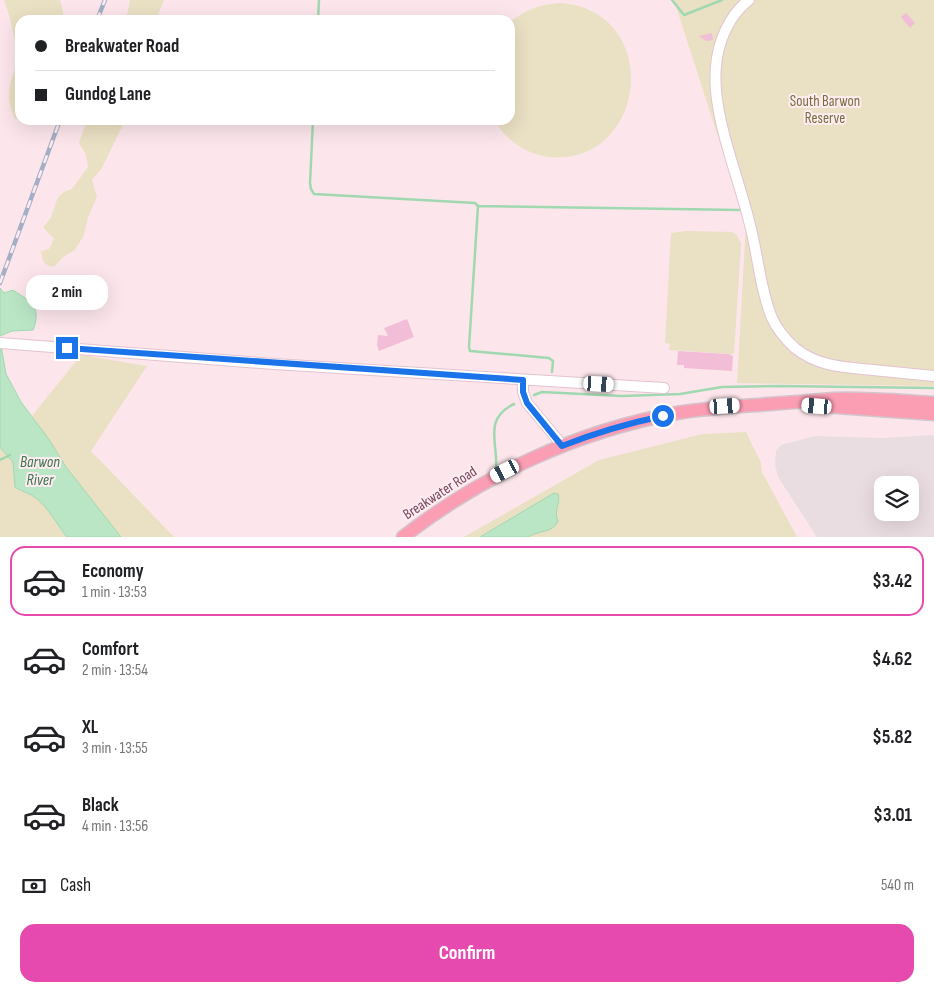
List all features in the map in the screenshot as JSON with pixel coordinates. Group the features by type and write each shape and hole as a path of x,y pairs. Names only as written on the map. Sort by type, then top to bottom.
{"main road":[{"name":"Breakwater Road","path":"403,537 444,506 518,465 562,446 636,422 677,413 725,406 838,399 934,403"},
{"name":"Breakwater Road","path":"783,403 934,414"}],"street":[{"path":"748,0 739,8 720,43 715,87 719,113 750,225 766,299 773,320 788,342 803,354 818,362 843,367 934,376"},
{"path":"4,343 274,364 664,388"},
{"path":"523,380 523,392 527,403 562,446"}],"shaded area":[{"path":"934,435 934,537 817,537 778,477 775,464 776,451 781,445 815,436 883,438"}],"green space":[{"path":"4,0 60,0 63,11 63,15 15,15 15,38"},
{"path":"130,0 164,0 158,15 127,15"},
{"name":"South Barwon Reserve","path":"674,0 934,0 934,386 737,383 746,224"},
{"path":"562,3 595,13 617,33 629,59 630,88 623,115 606,139 582,154 549,157 532,153 510,140 498,125 515,125 515,19 534,8"},
{"path":"15,70 15,119 9,96"},
{"path":"85,125 123,125 102,168 92,180 97,197 88,217 84,235 75,250 63,257 54,267 44,262 42,257 41,251 49,249 54,239 43,227 51,217 59,196 72,189 88,167 86,155 79,143"},
{"path":"687,231 732,232 737,235 741,244 734,354 669,350 670,344 665,343 671,233"},
{"path":"81,355 147,366 91,451 174,537 121,537 66,467 32,416"},
{"path":"746,432 761,463 762,472 797,537 464,537 599,460 702,434"},
{"path":"0,447 13,462 15,487 37,498 67,537 0,537"}],"water":[{"path":"0,288 4,293 13,290 30,302 36,316 33,330 12,331 0,336"},
{"name":"Barwon River","path":"0,340 6,374 21,402 48,438 66,467 121,537 67,537 41,502 34,496 15,487 13,462 0,447"},
{"path":"554,493 558,494 559,497 556,514 558,521 549,530 528,537 480,537"}],"building":[{"path":"906,13 915,23 910,28 901,17"},
{"path":"712,33 713,40 706,41 699,36"},
{"path":"407,319 414,337 379,351 377,345 378,335 388,336 384,328"},
{"path":"678,351 729,354 733,356 732,371 684,368 684,365 677,365"}],"waterway":[{"path":"318,15 319,0"},
{"path":"672,0 684,15 722,0"},
{"path":"313,125 310,183 314,194 475,203 478,206 470,351 549,358 553,361 552,372"},
{"path":"478,206 743,211"},
{"path":"534,395 542,392 622,396 680,394 722,387 778,386 934,388"},
{"path":"496,467 495,424 504,410 514,404"},
{"path":"0,460 10,455"}],"railway":[{"path":"99,15 105,0"},
{"path":"0,283 58,125"}],"route":[{"path":"67,348 523,380 523,392 527,403 562,446 598,433 663,416"}]}
